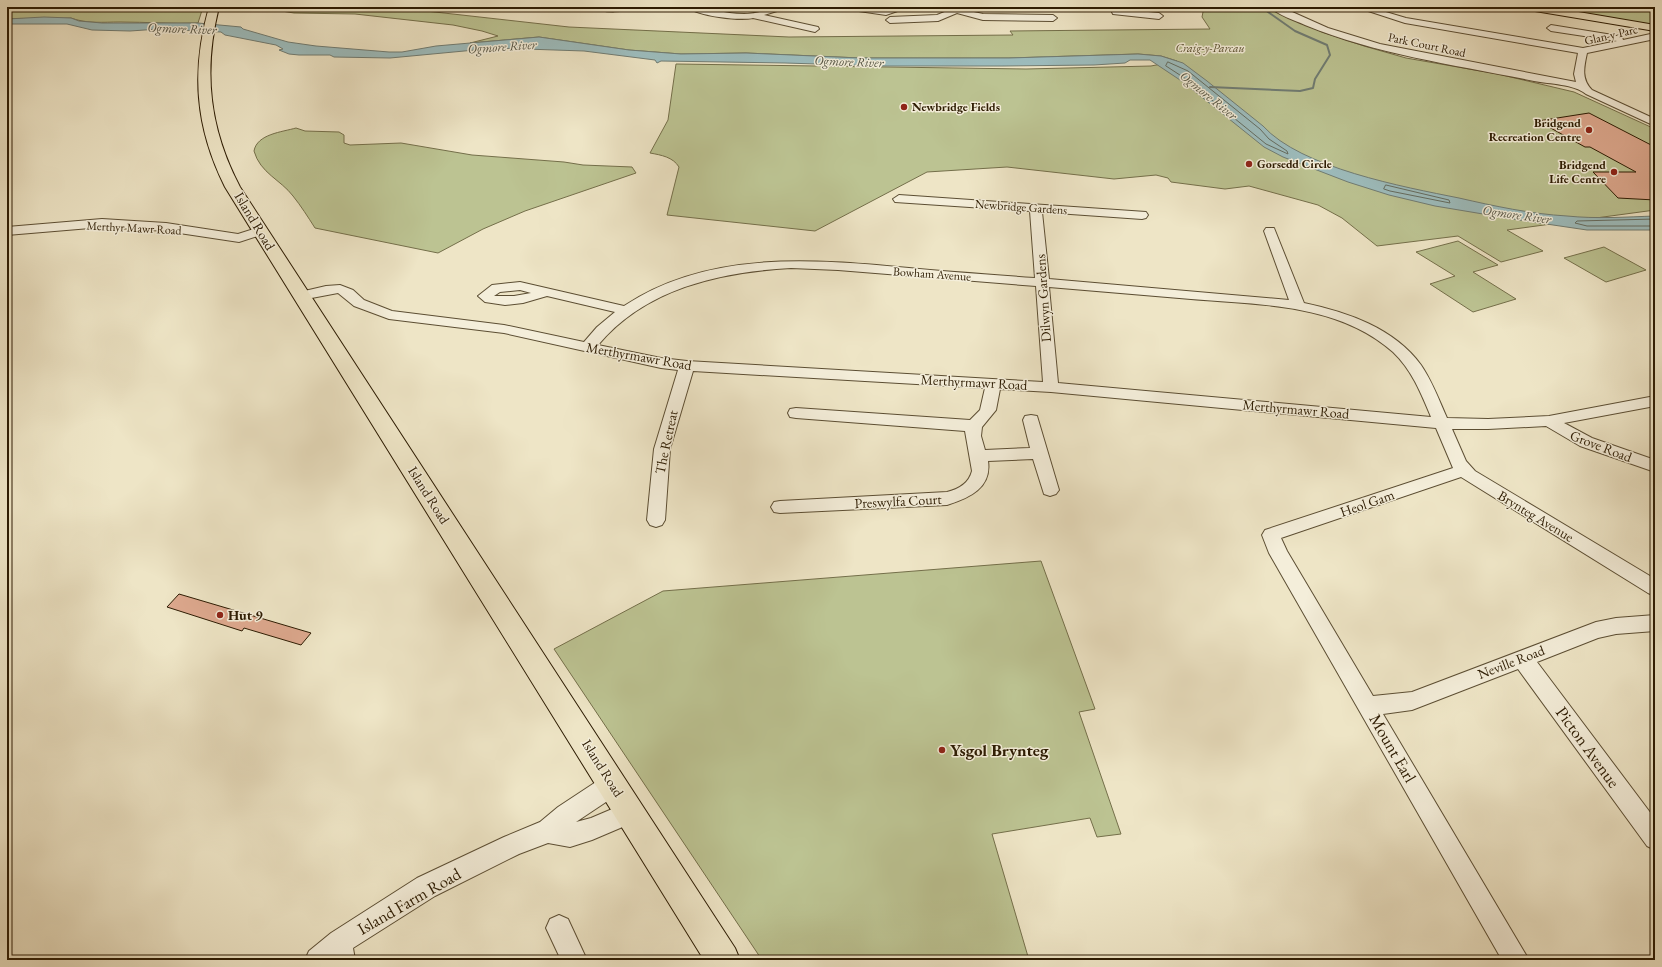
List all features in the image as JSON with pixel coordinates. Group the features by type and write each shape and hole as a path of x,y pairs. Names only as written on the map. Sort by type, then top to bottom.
{"main road":[{"name":"Island Road","path":"214,7 205,54 203,90 212,131 226,172 260,231 631,812 723,960"},
{"path":"1529,7 1655,28"}],"street":[{"path":"599,7 620,9 633,7"},
{"path":"692,7 726,16 746,17 756,16 786,7"},
{"path":"852,7 886,12 905,7"},
{"path":"940,7 983,17 1053,18"},
{"path":"1002,7 1004,17"},
{"name":"Park Court Road","path":"1274,7 1317,28 1408,55 1500,71 1554,83 1582,86"},
{"path":"1360,7 1405,20 1583,51"},
{"path":"890,20 938,18 955,11"},
{"path":"1116,11 1159,16"},
{"path":"756,16 815,29"},
{"path":"1551,28 1635,42"},
{"name":"Glan-y-Parc","path":"1582,86 1579,78 1583,51 1635,42 1655,36"},
{"path":"1492,44 1529,44 1532,42"},
{"path":"1582,86 1595,96 1655,123"},
{"name":"Newbridge Gardens","path":"899,199 1142,215"},
{"name":"Dilwyn Gardens","path":"1036,208 1051,387"},
{"name":"Merthyr Mawr Road","path":"7,231 41,227 102,224 166,227 239,238 260,231"},
{"path":"1270,231 1298,305"},
{"name":"Bowham Avenue","path":"588,347 605,327 626,311 661,292 698,278 728,270 776,264 821,265 1298,305 1324,310 1349,320 1373,332 1394,346 1417,370 1441,423"},
{"name":"Merthyrmawr Road","path":"302,296 326,290 340,289 348,293 359,303 389,315 504,329 654,362 686,366 1051,387 1441,423 1488,424 1548,421 1655,401"},
{"path":"546,292 626,311"},
{"name":"The Retreat","path":"656,520 658,482 662,450 686,366"},
{"path":"796,413 974,426 987,412 991,397 992,384"},
{"path":"1031,420 1050,490"},
{"name":"Grove Road","path":"1548,421 1562,431 1581,440 1655,466"},
{"name":"Brynteg Avenue","path":"1441,423 1458,463 1475,479 1655,588"},
{"name":"Preswylfa Court","path":"780,506 948,499 963,494 978,480 981,468 973,436 974,426"},
{"path":"978,456 1040,453"},
{"name":"Heol Gam","path":"1271,535 1464,470"},
{"name":"Mount Earl","path":"1271,535 1278,553 1516,960"},
{"name":"Neville Road","path":"1368,706 1412,701 1520,658 1596,630 1616,626 1655,623"},
{"name":"Picton Avenue","path":"1520,658 1530,669 1655,838"},
{"name":"Island Farm Road","path":"318,960 341,951 426,886 512,845 548,831 566,815 613,784"},
{"path":"548,831 570,835 592,829 631,812"},
{"path":"559,928 574,960"}],"green space":[{"path":"7,7 63,7 62,10 90,7 203,7 198,23 178,23 95,22 71,18 7,19"},
{"name":"Newbridge Fields","path":"224,7 390,7 569,27 789,37 1013,35 1010,31 1210,29 1202,17 1204,7 1268,7 1322,32 1406,58 1498,74 1574,92 1655,129 1655,210 1507,230 1543,251 1501,262 1458,236 1377,246 1342,218 1318,205 1249,186 1225,189 1171,182 1168,178 1156,175 1114,179 1007,167 927,172 815,231 667,215 679,167 670,159 650,153 668,120 676,64 1026,69 1151,66 1177,61 1161,56 1138,54 1009,58 860,58 746,53 681,54 629,50 539,37 470,43 498,36 453,25 355,14 294,13 263,8 223,11"},
{"path":"1578,7 1655,9 1655,25 1577,13"},
{"path":"296,128 305,131 339,132 344,135 344,143 350,145 401,143 472,155 564,162 583,165 632,167 636,173 525,211 483,229 438,253 315,228 288,190 261,165 254,151 256,145 265,137"},
{"path":"1458,241 1498,265 1473,272 1516,299 1473,312 1430,284 1455,276 1416,252"},
{"path":"1604,247 1646,270 1606,282 1564,258"},
{"name":"Ysgol Brynteg","path":"1041,561 1095,709 1079,712 1121,834 1097,837 1090,818 992,834 1029,960 762,960 554,649 663,591"}],"water":[{"name":"Ogmore River","path":"44,17 71,18 79,21 102,23 198,23 241,27 243,29 288,42 316,46 389,52 402,52 436,46 539,37 629,50 681,54 746,53 860,58 1009,58 1138,54 1161,56 1183,63 1280,141 1327,164 1355,174 1411,188 1526,212 1611,218 1655,216 1655,230 1587,230 1519,220 1435,206 1389,195 1348,182 1283,157 1264,147 1183,82 1150,60 1130,60 1125,63 1094,65 1003,66 882,66 661,61 657,63 655,60 584,51 496,48 390,58 334,57 330,55 289,54 279,50 283,49 276,45 225,35 221,32 159,29 130,31 92,30 67,24 7,24 7,19"}],"building":[{"path":"1589,113 1655,147 1655,200 1618,198 1593,172 1636,172 1590,147 1585,147 1538,121"},
{"name":"Hut 9","path":"179,594 311,633 301,645 244,628 242,631 167,607"}],"waterway":[{"name":"Ogmore River","path":"1210,87 1300,91 1313,88 1315,79 1330,55 1327,45 1295,31 1261,7"}],"place":[{"name":"Newbridge Fields","path":"904,107"},
{"name":"Bridgend Recreation Centre","path":"1589,130"},
{"name":"Gorsedd Circle","path":"1249,164"},
{"name":"Bridgend Life Centre","path":"1614,172"},
{"name":"Hut 9","path":"220,615"},
{"name":"Ysgol Brynteg","path":"942,750"}],"park label":[{"name":"Craig-y-Parcau","path":"1210,48"}]}
